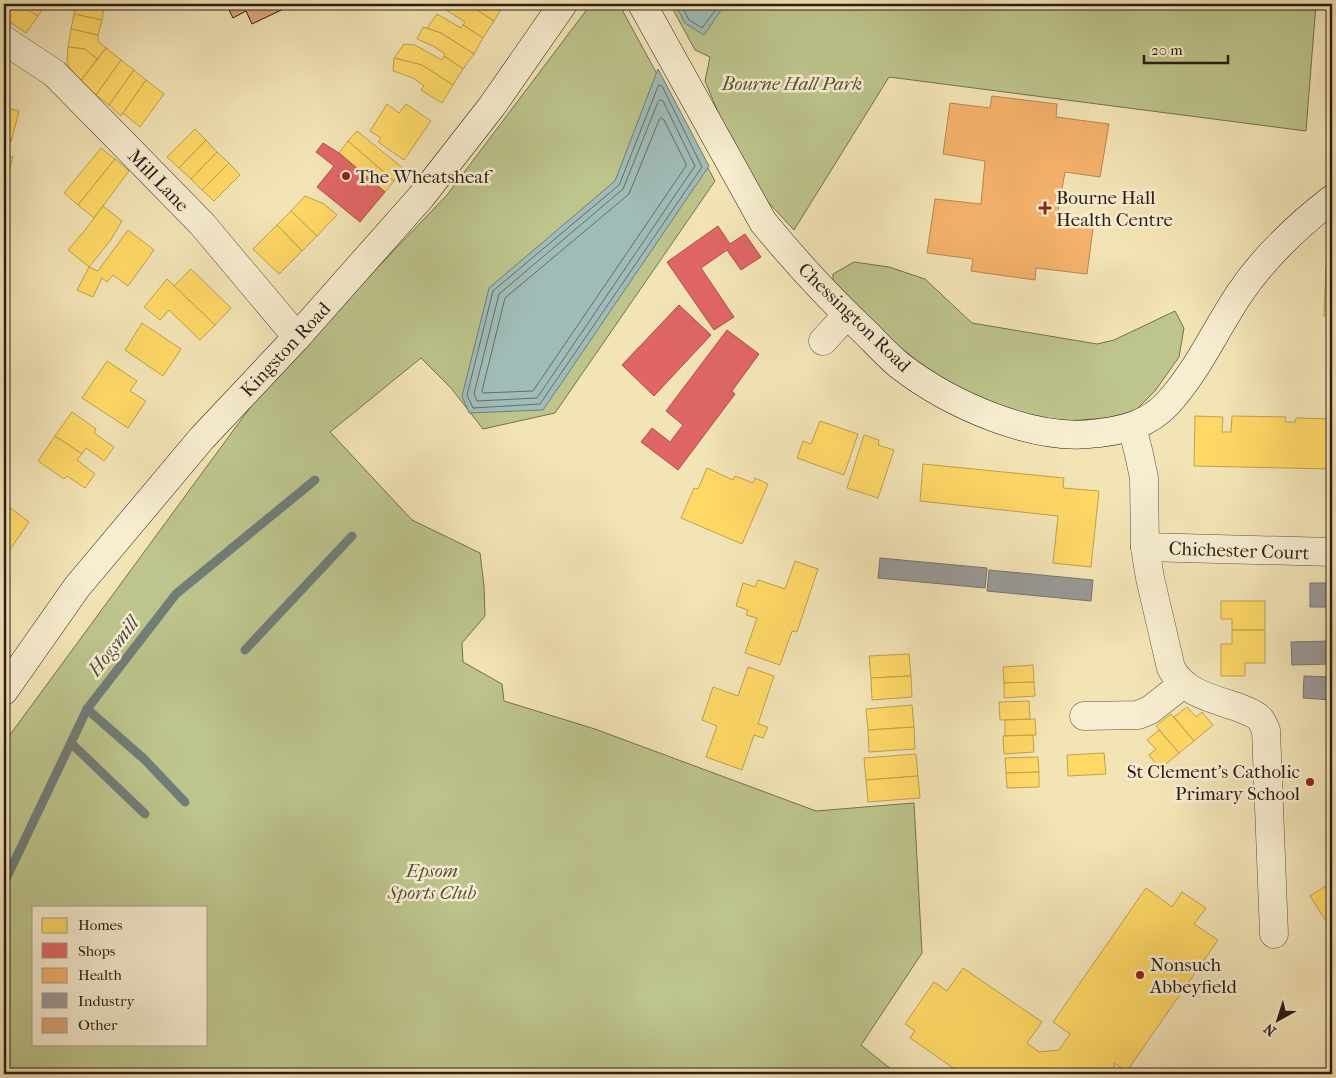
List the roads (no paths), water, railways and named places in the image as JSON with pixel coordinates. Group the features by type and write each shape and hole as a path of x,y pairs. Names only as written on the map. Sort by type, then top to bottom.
{"street":[{"name":"Kingston Road","path":"4,691 82,581 202,438 297,337 421,198 492,106 563,4"},
{"name":"Chessington Road","path":"642,4 763,222 787,251 847,315 899,364 960,402 1026,428 1068,436 1089,435 1132,427 1152,418 1166,405 1185,382 1241,292 1267,259 1285,239 1332,199"},
{"name":"Mill Lane","path":"4,40 54,73 202,224 297,337"},
{"path":"823,341 847,315"},
{"path":"1132,427 1140,454 1144,478 1145,547 1150,578 1171,668 1176,677 1196,693 1248,711 1260,719 1266,730 1274,934"},
{"name":"Chichester Court","path":"1145,547 1332,552"},
{"path":"1084,716 1138,715 1150,710 1183,684"}],"water":[{"path":"675,4 725,4 704,35 685,23"},
{"path":"658,69 709,166 543,410 469,413 462,396 489,288 615,181"}],"waterway":[{"name":"Hogsmill","path":"4,883 87,709 176,594 315,480"},
{"path":"245,650 352,536"},
{"path":"87,709 144,759 185,802"},
{"path":"71,743 145,814"}],"place":[{"name":"The Wheatsheaf","path":"346,176"},
{"name":"Bourne Hall Health Centre","path":"1045,208"},
{"name":"St Clement's Catholic Primary School","path":"1310,782"},
{"name":"Nonsuch Abbeyfield","path":"1140,975"}],"park label":[{"name":"Bourne Hall Park","path":"792,83"},
{"name":"Epsom Sports Club","path":"432,881"}]}
